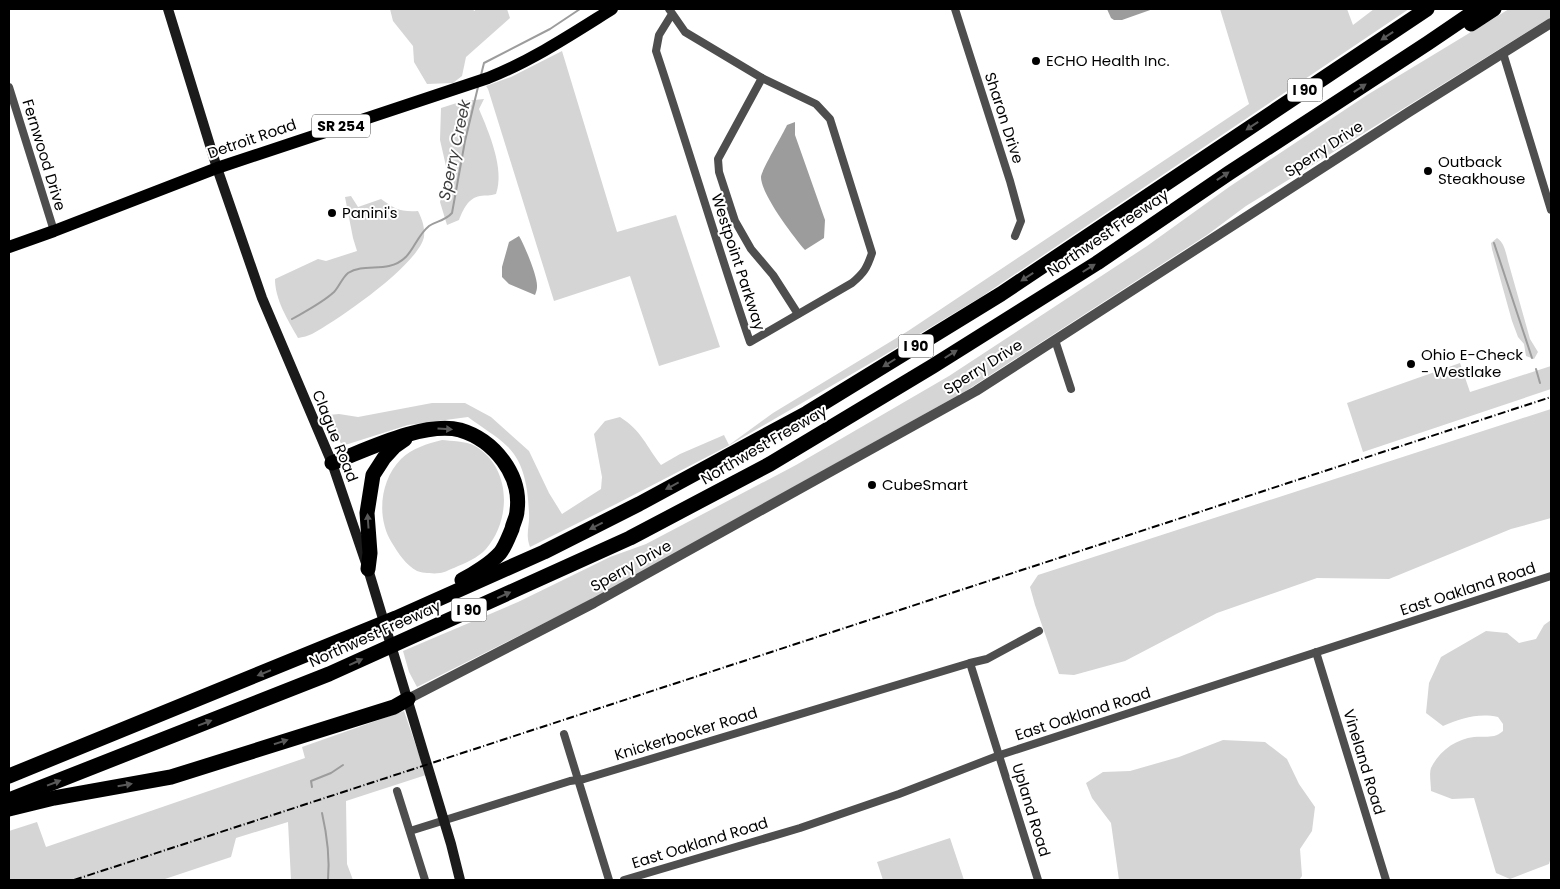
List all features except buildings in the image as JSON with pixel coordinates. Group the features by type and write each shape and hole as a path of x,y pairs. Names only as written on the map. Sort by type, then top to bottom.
{"highway":[{"name":"Northwest Freeway","path":"9,776 403,615 544,552 639,504 807,413 1040,268 1428,9"},
{"name":"Northwest Freeway","path":"9,800 329,674 639,534 770,464 933,366 1098,263 1229,173 1478,9"},
{"path":"1428,43 1475,22 1494,9"},
{"path":"332,463 413,433 430,429 460,430 475,437 495,450 509,468 517,490 517,512 510,533 500,553 473,574 433,594 403,615"},
{"path":"368,569 370,553 367,514 374,475 384,458 395,446 413,433"},
{"path":"9,809 171,776 394,707 408,699"}],"main road":[{"name":"Clague Road","path":"168,9 217,168 262,298 332,463 368,569 420,739 460,880"},
{"name":"Detroit Road","path":"9,247 217,168 509,70 541,53 612,9"}],"street":[{"name":"Sharon Drive","path":"955,9 1021,221 1015,236"},
{"name":"Westpoint Parkway","path":"670,11 685,32 762,78 816,104 830,119 872,253 868,266 862,275 750,342 656,51 659,35 670,11"},
{"name":"Sperry Drive","path":"408,699 594,603 976,391 1551,22"},
{"path":"1503,53 1551,210"},
{"path":"762,78 718,159 719,172 735,221 751,249 773,274 798,314"},
{"name":"Fernwood Drive","path":"9,87 54,231"},
{"path":"1055,340 1071,389"},
{"name":"East Oakland Road","path":"624,880 800,828 899,794 1000,755 1551,576"},
{"name":"Knickerbocker Road","path":"410,830 987,659 1039,631"},
{"name":"Vineland Road","path":"1316,652 1386,880"},
{"name":"Upland Road","path":"970,663 1038,880"},
{"path":"564,734 609,880"},
{"path":"397,791 425,880"}],"shaded area":[{"path":"390,9 471,9 475,11 475,9 507,9 510,18 466,57 462,76 453,83 427,84 414,62 413,46 393,21"},
{"path":"1107,9 1153,9 1122,20 1114,20"},
{"path":"1220,9 1347,9 1353,25 1374,9 1409,9 981,297 728,446 530,547 528,538 528,495 522,469 514,454 504,443 468,417 408,425 342,446 328,415 339,414 358,417 432,403 465,403 491,417 529,451 549,493 562,514 601,489 602,477 594,434 605,421 620,417 627,422 639,433 661,465 680,454 724,435 729,445 773,413 908,331 1249,104"},
{"path":"1509,9 1551,9 1551,17 1246,206 1207,235 964,392 596,597 417,687 409,672 403,651 518,602 610,557 646,544 796,465 949,376 1147,246 1229,187 1367,95"},
{"path":"562,51 617,232 676,215 720,347 659,366 630,276 554,301 486,86 511,77"},
{"path":"484,99 479,109 495,151 499,174 496,194 472,199 464,209 459,220 447,225 440,202 448,175 440,140 441,108 463,101"},
{"path":"795,122 795,135 825,220 824,238 805,250 772,204 766,194 761,177 787,125"},
{"path":"351,196 358,207 381,199 398,209 418,211 423,223 424,237 419,249 408,262 376,291 324,327 310,335 298,338 286,317 277,295 275,279 318,259 326,261 357,251 345,197"},
{"path":"519,236 537,282 535,295 509,284 502,277 502,267 509,242"},
{"path":"1497,238 1504,248 1530,339 1538,352 1534,359 1526,356 1524,344 1518,337 1512,321 1492,249 1491,243"},
{"path":"1460,363 1470,392 1551,366 1551,389 1363,452 1347,403"},
{"path":"1551,409 1551,518 1511,529 1389,579 1317,578 1217,613 1125,661 1074,675 1059,674 1030,587 1038,575"},
{"path":"442,440 471,444 487,455 496,467 501,480 504,494 503,509 494,537 483,552 471,560 443,572 425,573 409,566 392,543 384,522 382,511 383,499 388,477 405,455 415,449"},
{"path":"1551,620 1551,857 1549,864 1510,879 1496,873 1474,798 1452,799 1431,791 1430,779 1431,768 1443,751 1467,738 1496,735 1503,731 1503,724 1498,717 1477,716 1443,726 1426,713 1429,683 1441,657 1486,631 1507,633 1519,643 1536,639 1544,625"},
{"path":"404,711 426,775 346,801 347,864 353,880 291,880 288,822 236,838 231,857 162,880 9,880 9,831 37,822 46,847 305,758 302,747"},
{"path":"1223,740 1265,742 1287,759 1299,784 1315,807 1312,831 1300,849 1302,876 1299,880 1119,880 1111,823 1092,798 1086,783 1103,772 1130,771 1179,757"},
{"path":"950,838 964,880 883,880 877,862"}],"waterway":[{"name":"Sperry Creek","path":"481,75 484,63 550,29 580,9"},
{"name":"Sperry Creek","path":"292,319 329,296 336,290 348,273 363,268 384,267 397,263 408,255 429,226 452,213 465,141 478,87"},
{"path":"1494,243 1532,358"},
{"path":"1536,369 1540,383"},
{"path":"312,787 311,781 331,773 343,765"},
{"name":"Sperry Creek","path":"322,813 328,846 328,880"}],"railway":[{"path":"74,880 1551,397"}],"place":[{"name":"ECHO Health Inc.","path":"1036,61"},
{"name":"Outback Steakhouse","path":"1428,171"},
{"name":"Panini's","path":"332,213"},
{"name":"Ohio E-Check - Westlake","path":"1411,364"},
{"name":"CubeSmart","path":"872,485"}]}
